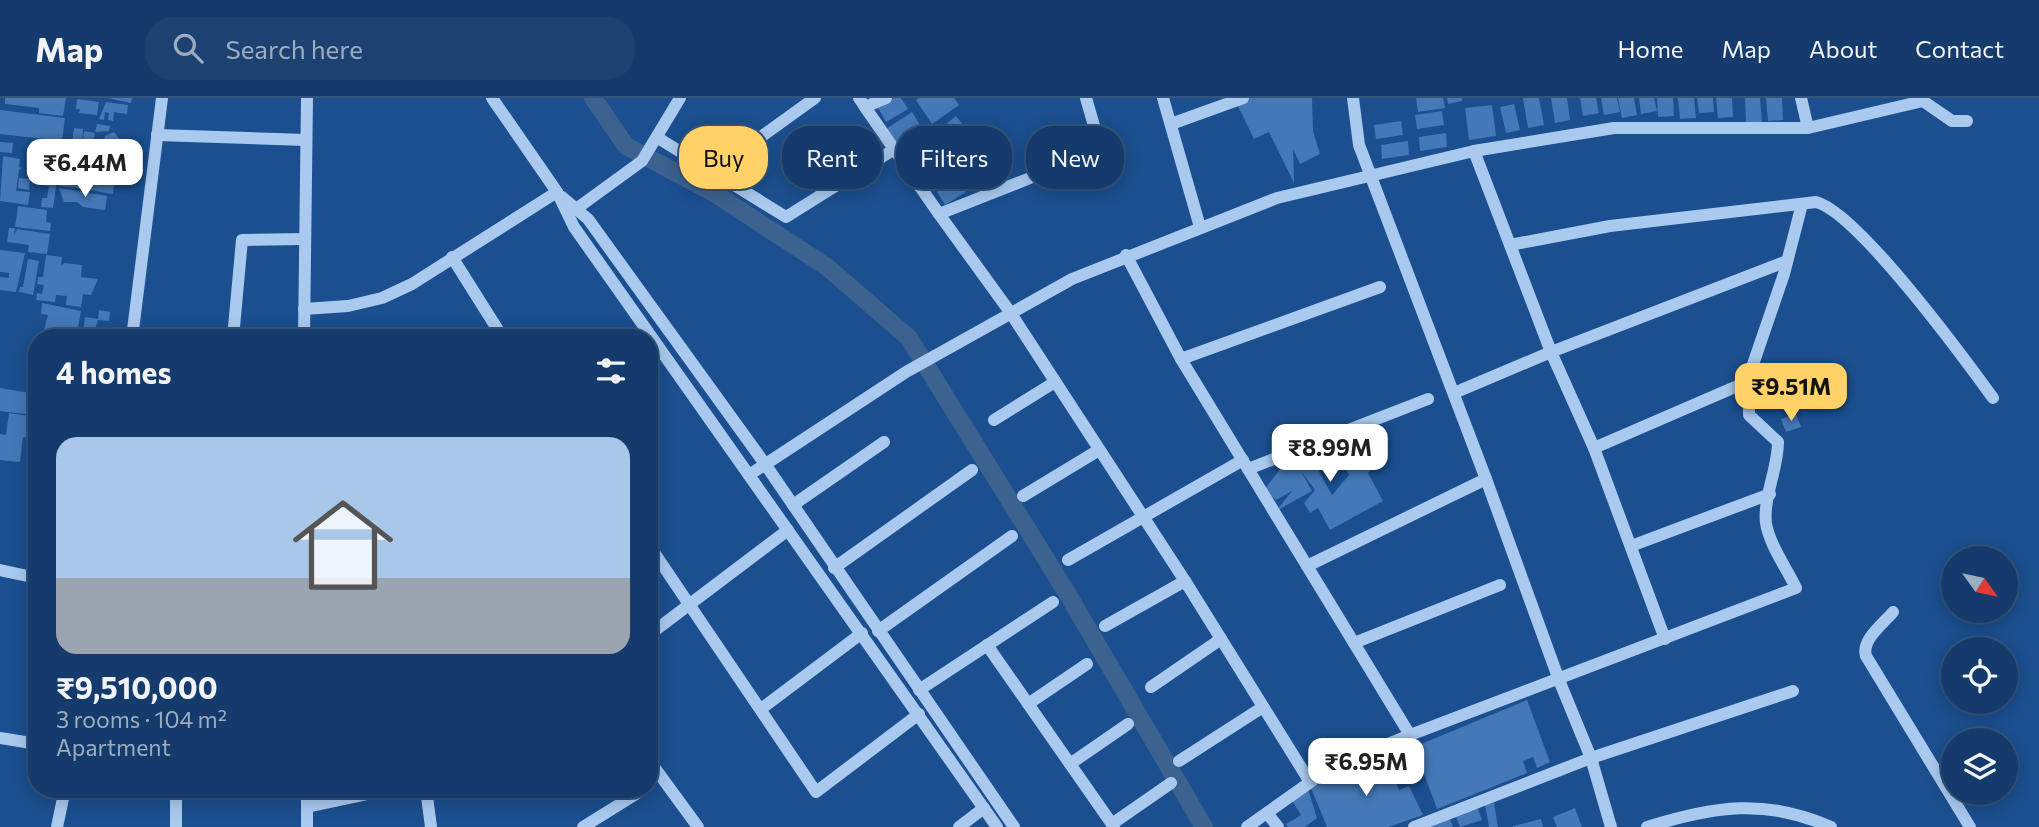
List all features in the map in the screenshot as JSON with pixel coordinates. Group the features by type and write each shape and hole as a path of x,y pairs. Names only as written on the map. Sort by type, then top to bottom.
{"street":[{"path":"133,329 162,98"},
{"path":"304,329 303,239 307,98"},
{"path":"492,98 557,192 574,227 646,329"},
{"path":"576,209 642,162 680,98"},
{"path":"768,132 815,98"},
{"path":"886,98 862,102 893,150 1010,312 1185,581 1310,782"},
{"path":"939,214 1101,150 1086,98"},
{"path":"1163,98 1200,227"},
{"path":"1171,124 1242,98"},
{"path":"1353,98 1365,176 1454,393 1559,680 1591,758 1611,827"},
{"path":"1801,98 1808,128"},
{"path":"749,475 906,372 1072,279 1126,255 1277,198 1474,151 1614,128 1808,128 1923,101 1952,121 1966,121"},
{"path":"157,135 306,140"},
{"path":"656,141 679,154"},
{"path":"740,189 786,217 893,150"},
{"path":"1474,151 1551,352 1594,448 1665,639"},
{"path":"557,192 588,219 765,464 1014,827"},
{"path":"304,309 348,306 382,298 412,284 557,192"},
{"path":"1510,245 1610,226 1802,204 1827,205 1849,223 1927,311 1993,398"},
{"path":"1247,827 1333,766 1796,588 1766,525 1778,463 1778,442 1749,415 1749,381 1802,204"},
{"path":"234,329 242,240 303,239"},
{"path":"1126,255 1181,359 1410,735"},
{"path":"452,257 497,329"},
{"path":"1454,393 1551,352 1787,261"},
{"path":"1181,359 1380,287"},
{"path":"658,346 997,827"},
{"path":"1594,448 1749,381"},
{"path":"994,421 1055,382"},
{"path":"1068,560 1142,515 1245,465 1427,399"},
{"path":"793,505 884,442"},
{"path":"1023,496 1099,450"},
{"path":"834,568 972,470"},
{"path":"1307,566 1486,479"},
{"path":"1631,545 1770,494"},
{"path":"658,628 788,530"},
{"path":"878,631 1012,537"},
{"path":"658,558 816,792 919,714"},
{"path":"0,570 28,576"},
{"path":"1105,626 1185,581"},
{"path":"1354,643 1500,585"},
{"path":"919,690 1053,602"},
{"path":"1893,612 1869,640 1864,650 1866,656 1970,827"},
{"path":"761,709 862,633"},
{"path":"1151,687 1221,639"},
{"path":"988,645 1113,825 1171,783"},
{"path":"1028,704 1087,664"},
{"path":"1414,827 1591,758 1793,691"},
{"path":"1179,761 1263,707"},
{"path":"1070,764 1128,724"},
{"path":"0,738 28,743"},
{"path":"658,772 698,827"},
{"path":"658,780 662,778"},
{"path":"57,827 63,798"},
{"path":"176,827 177,798"},
{"path":"307,798 307,827"},
{"path":"307,807 349,798"},
{"path":"427,798 431,827"},
{"path":"583,827 630,798"},
{"path":"1647,827 1720,808 1762,806 1831,827"},
{"path":"959,827 984,808"},
{"path":"1267,813 1278,827"}],"building":[{"path":"5,98 66,98 63,116 39,113 39,108 5,104"},
{"path":"107,98 132,98 131,103"},
{"path":"894,98 901,98 908,109 886,122 878,108"},
{"path":"954,98 959,105 932,124 916,100"},
{"path":"1250,98 1312,98 1313,131 1320,154 1300,164 1293,149 1294,183 1269,132 1254,139 1238,106"},
{"path":"1416,98 1443,98 1445,108 1418,112"},
{"path":"1447,98 1462,98 1462,101 1448,104"},
{"path":"1523,98 1539,98 1544,125 1528,128"},
{"path":"1551,98 1567,98 1570,120 1555,123"},
{"path":"1580,98 1596,98 1599,113 1583,116"},
{"path":"1601,98 1617,98 1620,112 1604,115"},
{"path":"1618,98 1634,98 1637,115 1622,118"},
{"path":"1639,98 1654,98 1657,111 1641,114"},
{"path":"1657,98 1673,98 1674,116 1658,117"},
{"path":"1678,98 1694,98 1696,118 1680,119"},
{"path":"1697,98 1713,98 1714,112 1699,113"},
{"path":"1716,98 1732,98 1733,117 1718,118"},
{"path":"1745,98 1760,98 1762,122 1746,123"},
{"path":"1766,98 1782,98 1783,120 1768,121"},
{"path":"77,99 99,102 97,115 79,113 80,109 76,109"},
{"path":"106,102 128,105 127,114 114,112 113,121 108,120 109,113 105,112 104,120 99,119"},
{"path":"1514,104 1520,130 1506,133 1500,107"},
{"path":"1492,105 1496,136 1469,140 1465,108"},
{"path":"0,110 65,118 62,141 0,134"},
{"path":"1442,111 1444,125 1417,129 1415,115"},
{"path":"912,112 921,126 896,126 896,145 886,129"},
{"path":"956,116 964,126 944,126"},
{"path":"1401,121 1403,135 1376,139 1374,125"},
{"path":"97,124 110,126 109,131 95,132"},
{"path":"74,128 83,129 82,142 102,145 105,136 114,132 120,140 116,146 119,151 115,152 117,160 111,166 105,164 105,161 94,161 96,149 93,149 91,162 83,162 85,146 81,146 80,156 71,150"},
{"path":"84,131 95,133 93,141 83,139"},
{"path":"1446,133 1447,147 1420,151 1419,137"},
{"path":"1408,141 1409,155 1382,159 1381,145"},
{"path":"0,142 13,143 12,153 0,152"},
{"path":"3,156 20,159 19,167 22,168 19,170 16,191 30,192 28,205 0,201"},
{"path":"37,163 59,165 53,208 41,207 42,198 47,198 49,186 42,185 44,172 36,171"},
{"path":"62,165 79,167 78,172 90,174 88,189 59,186 60,181 64,182 66,174 61,173"},
{"path":"92,174 115,178 113,194 89,190"},
{"path":"19,178 30,179 29,190 18,188"},
{"path":"59,188 107,196 105,210 83,207 77,202 64,202"},
{"path":"942,189 964,189 966,192 945,205 937,192"},
{"path":"18,206 47,210 46,222 51,223 50,231 15,227"},
{"path":"9,228 15,228 14,236 17,229 50,234 47,254 28,252 29,245 7,242"},
{"path":"0,250 25,253 16,292 0,290 0,277 9,278 9,273 0,272"},
{"path":"46,255 62,257 61,265 82,265 81,277 98,279 91,295 83,294 81,307 66,305 67,296 56,295 55,302 36,300 37,293 42,294 44,285 37,284 38,277 43,277"},
{"path":"28,259 39,261 33,295 19,292 20,287 23,287"},
{"path":"42,303 81,311 78,328 70,329 44,329 48,315 41,314"},
{"path":"99,310 110,312 109,321 98,320 95,329 83,329 85,317 98,319"},
{"path":"0,388 28,393 26,414 0,411"},
{"path":"9,413 28,416 28,438 23,437 20,462 0,460 0,434 6,435"},
{"path":"1796,414 1801,427 1786,432 1781,419"},
{"path":"1357,433 1375,465 1368,473 1383,501 1330,530 1318,508 1310,513 1304,503 1315,490 1301,471 1312,491 1276,511 1292,491 1276,500 1264,490 1291,455 1308,469 1301,457 1305,453 1312,459 1332,495 1349,475 1333,446"},
{"path":"1527,700 1550,762 1537,768 1533,757 1523,761 1527,773 1437,809 1414,747"},
{"path":"1411,750 1422,778 1412,785 1398,756"},
{"path":"1385,755 1399,790 1409,786 1423,815 1388,827 1327,827 1311,788"},
{"path":"1308,789 1317,818 1305,827 1288,827 1286,824 1301,815 1291,799"},
{"path":"1494,803 1498,827 1489,827 1485,805"},
{"path":"1477,806 1482,820 1460,827 1455,814"},
{"path":"1575,808 1582,827 1557,827 1553,817"},
{"path":"1450,819 1453,827 1431,827"},
{"path":"1541,819 1543,827 1513,827 1513,826"}],"waterway":[{"path":"593,98 626,146 714,193 827,267 909,338 1067,593 1204,827"}]}
